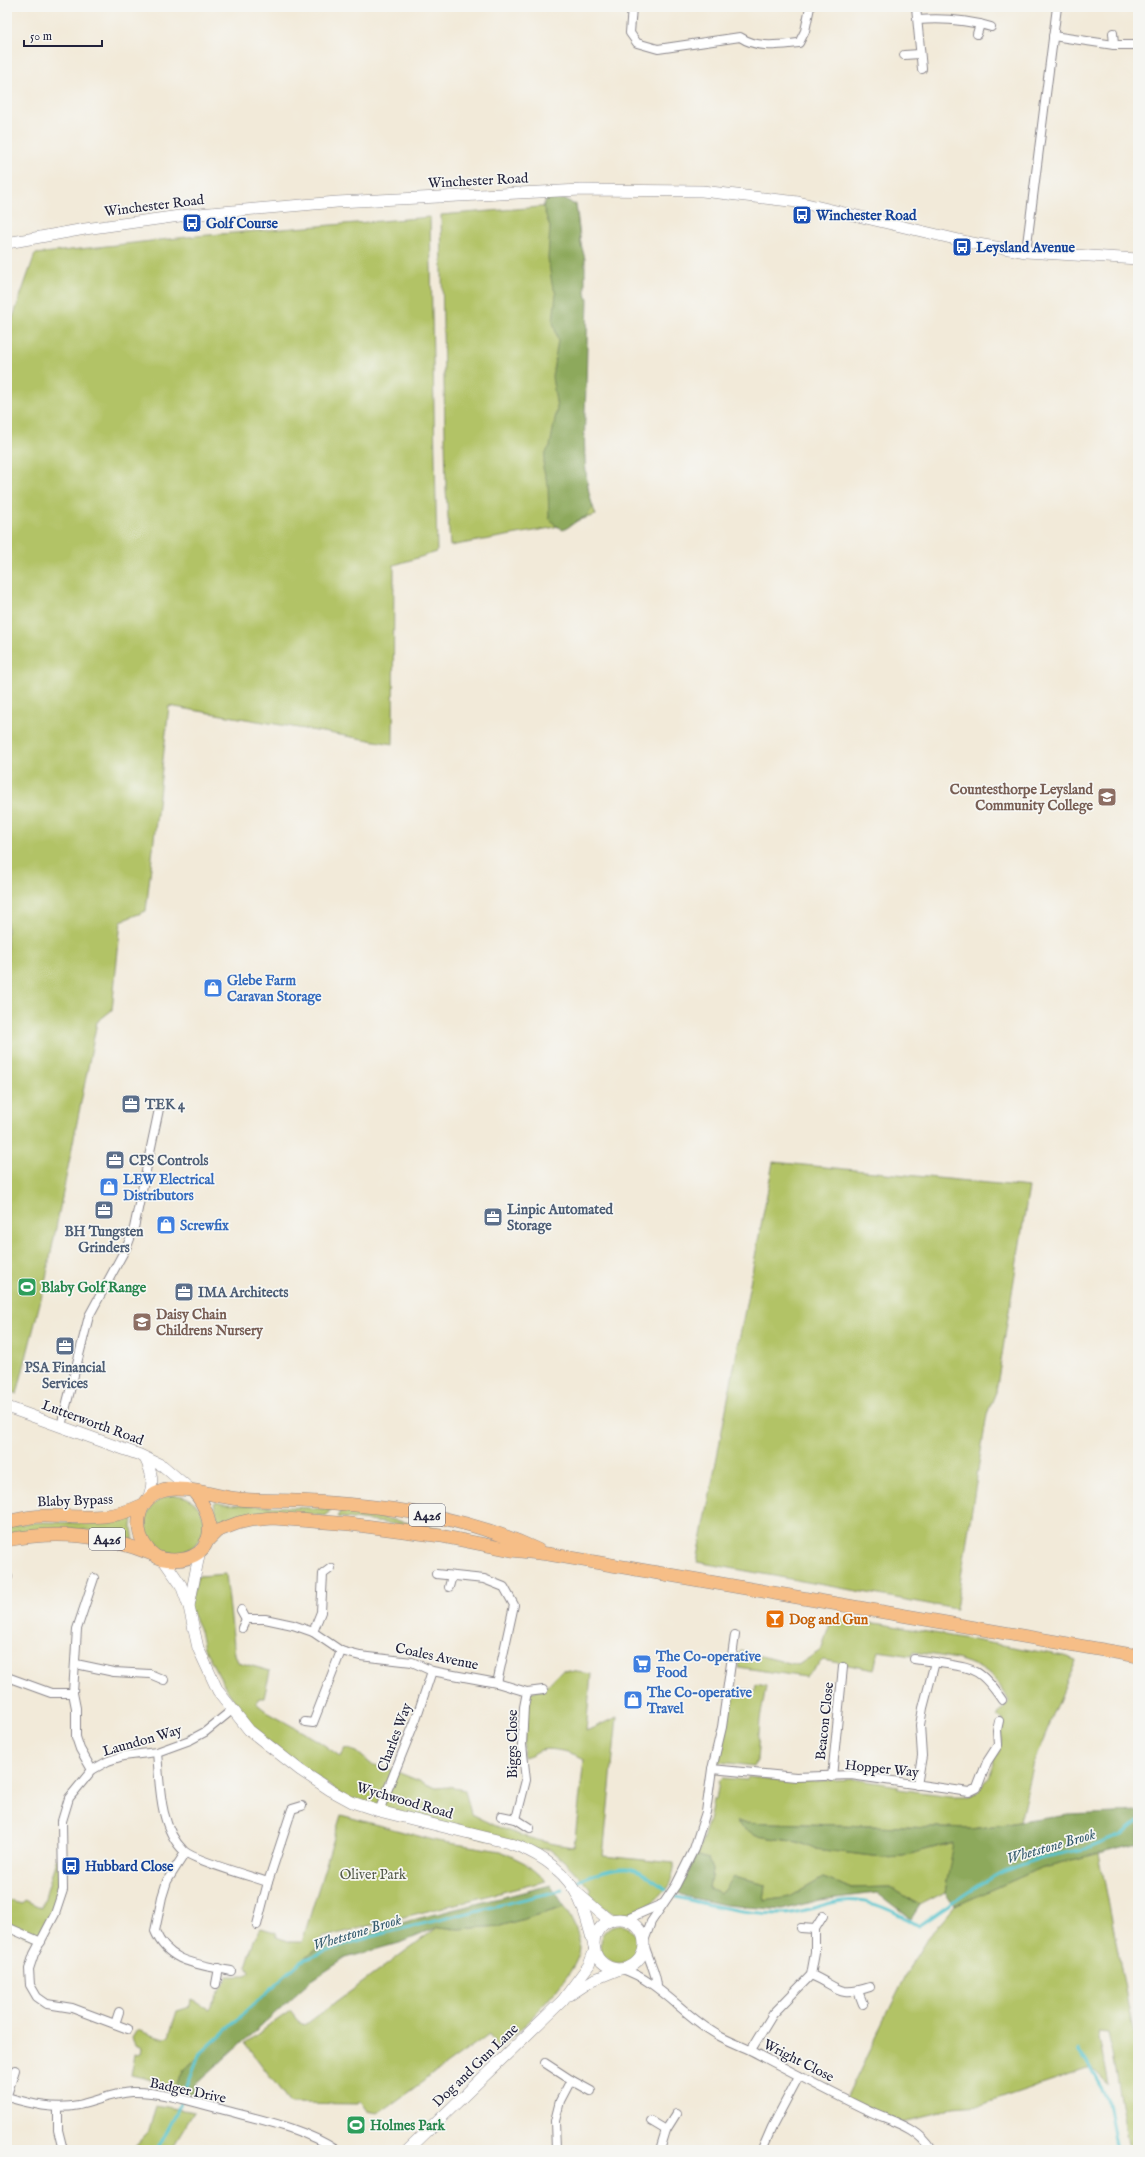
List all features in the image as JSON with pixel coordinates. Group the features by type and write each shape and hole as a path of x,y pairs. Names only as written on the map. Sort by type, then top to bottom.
{"main road":[{"path":"172,1489 192,1491 205,1505 208,1514 210,1524 203,1546 188,1557 158,1557 146,1547 140,1532 140,1515 145,1502 163,1491 172,1489"},
{"name":"A426","path":"192,1491 241,1500 300,1501 413,1512 518,1540 548,1554"},
{"name":"Blaby Bypass","path":"7,1522 42,1516 96,1518 116,1516 145,1502"},
{"name":"A426","path":"203,1546 217,1531 251,1520 273,1518 350,1524 426,1534 511,1550 548,1554 1138,1656"},
{"name":"A426","path":"7,1540 46,1534 91,1536 123,1543 158,1557"}],"street":[{"path":"632,7 630,33 638,42 658,49 740,37 749,43 769,46 799,43 805,31 810,7"},
{"path":"916,7 922,68"},
{"path":"1026,252 1057,7"},
{"path":"918,20 937,18 980,24 991,28"},
{"path":"977,34 980,24"},
{"path":"1114,33 1114,45"},
{"path":"1053,36 1114,45 1138,45"},
{"path":"904,55 920,54"},
{"name":"Winchester Road","path":"7,243 85,229 187,215 337,202 581,190 694,190 798,202 972,243 1026,252 1138,259"},
{"path":"61,1426 89,1316 125,1250 134,1228 160,1109"},
{"name":"Lutterworth Road","path":"7,1407 127,1449 163,1466 192,1491"},
{"name":"Lutterworth Road","path":"145,1458 152,1471 153,1478 145,1502"},
{"name":"Wychwood Road","path":"189,1607 203,1546"},
{"name":"Wychwood Road","path":"158,1557 181,1585 189,1607 198,1648 218,1691 249,1730 300,1770 333,1792 352,1802 378,1811 509,1843 528,1850 557,1869 576,1892 610,1920"},
{"path":"313,1632 321,1612 323,1574 331,1568"},
{"path":"436,1574 484,1579 504,1587 514,1605 497,1683"},
{"path":"449,1587 452,1576"},
{"path":"92,1770 80,1749 76,1737 76,1708 73,1693 77,1630 94,1578"},
{"path":"241,1610 246,1619 242,1628"},
{"name":"Coales Avenue","path":"246,1619 266,1619 293,1625 313,1632 341,1651 360,1656 412,1662 432,1671 497,1683 528,1692 543,1690"},
{"path":"665,1902 646,1912 625,1920 610,1920 600,1927 596,1933 594,1948 598,1957 604,1964 621,1969 635,1963 643,1950 644,1942 651,1922 665,1902 694,1849 706,1812 712,1769 722,1727 735,1635"},
{"path":"312,1725 341,1651"},
{"path":"914,1659 977,1671 989,1680 1002,1700"},
{"path":"917,1785 922,1756 920,1725 922,1708 935,1662"},
{"path":"76,1664 114,1672 150,1674 164,1680"},
{"name":"Beacon Close","path":"832,1777 843,1667"},
{"name":"Charles Way","path":"378,1811 416,1719 432,1671"},
{"path":"7,1677 51,1693 73,1693"},
{"name":"Biggs Close","path":"516,1820 526,1780 522,1745 524,1707 528,1692"},
{"name":"Laundon Way","path":"128,2029 72,2008 47,2004 37,1997 30,1985 29,1969 56,1914 63,1890 62,1821 69,1798 92,1770 108,1761 123,1756 157,1752 190,1740 205,1732 232,1710"},
{"name":"Hopper Way","path":"712,1769 796,1777 832,1777 851,1775 969,1792 977,1788 987,1762 998,1745 997,1730 999,1721"},
{"path":"157,1752 166,1824 174,1839 185,1853 268,1882"},
{"path":"257,1925 290,1805 302,1806"},
{"path":"501,1816 516,1820 530,1828"},
{"path":"185,1853 167,1882 162,1897 155,1931 166,1950 176,1956 231,1971"},
{"name":"Wychwood Road","path":"576,1892 594,1948"},
{"path":"751,2050 773,2014 811,1975 815,1953 815,1929 822,1916"},
{"path":"625,1920 637,1926 644,1942 649,1961 657,1977 657,1987"},
{"path":"7,1927 41,1942"},
{"path":"801,1928 815,1929"},
{"name":"Dog and Gun Lane","path":"563,2000 588,1965 594,1948"},
{"path":"216,1984 219,1968"},
{"name":"Dog and Gun Lane","path":"408,2150 563,2000 593,1980 621,1969"},
{"name":"Wright Close","path":"621,1969 638,1975 650,1985 657,1987 689,2015 716,2034 918,2133 932,2150"},
{"path":"811,1975 822,1979 836,1990 854,1992 870,1987"},
{"path":"858,1991 863,2004"},
{"path":"115,2024 120,2012"},
{"path":"545,2063 591,2091"},
{"path":"7,2096 15,2070"},
{"path":"762,2150 772,2127 799,2076"},
{"path":"556,2150 555,2121 560,2102 571,2080"},
{"name":"Badger Drive","path":"7,2096 39,2105 58,2108 132,2092 152,2093 188,2101 308,2135 336,2150"},
{"path":"58,2108 58,2130 63,2150"},
{"path":"660,2150 666,2130 676,2114"},
{"path":"652,2121 666,2130"}],"green space":[{"path":"552,198 567,200 576,206 580,240 585,259 585,292 588,299 585,463 589,493 593,507 586,517 580,519 563,530 555,525 549,518 548,485 543,468 545,454 550,446 557,408 552,377 558,340 553,322 556,294 552,284 548,258 550,227 543,207 546,199"},
{"path":"576,204 582,253 584,464 587,490 596,515 551,528 450,546 446,489 441,215"},
{"path":"430,217 437,552 394,565 393,744 169,706 146,911 121,921 112,1010 97,1022 45,1283 17,1394 7,1390 7,323 11,323 35,254 196,236"},
{"path":"773,1162 1029,1187 996,1392 987,1414 956,1609 697,1562"},
{"path":"175,1495 186,1497 196,1503 202,1513 204,1524 202,1535 196,1545 186,1551 175,1553 164,1551 154,1545 148,1535 146,1524 148,1513 154,1503 164,1497"},
{"path":"216,1502 223,1504 331,1509 326,1516 258,1513 231,1517 218,1521 214,1503"},
{"path":"341,1510 442,1529 440,1530 337,1517"},
{"path":"133,1519 132,1527 134,1541 118,1536 86,1530 71,1529 40,1529 7,1534 7,1526 30,1523 100,1523"},
{"path":"226,1574 235,1654 238,1662 270,1671 264,1698 259,1698 256,1703 267,1712 317,1740 341,1757 345,1748 357,1752 371,1764 395,1771 436,1788 449,1787 465,1790 471,1814 508,1831 548,1843 574,1847 584,1759 569,1753 551,1749 541,1750 523,1757 527,1692 543,1690 562,1670 591,1674 586,1731 617,1717 603,1856 674,1863 673,1873 669,1884 653,1902 643,1908 632,1913 621,1914 610,1912 588,1894 592,1890 563,1860 549,1849 528,1850 352,1802 247,1727 238,1706 225,1687 204,1648 199,1628 189,1607 198,1576"},
{"path":"832,1618 882,1624 1064,1656 1076,1660 1034,1762 1020,1822 972,1829 737,1822 756,1836 798,1842 814,1849 882,1857 903,1856 955,1842 945,1892 920,1905 890,1887 850,1888 823,1878 790,1897 764,1901 766,1885 734,1877 721,1894 709,1889 712,1870 708,1859 697,1855 709,1821 713,1800 716,1800 719,1781 722,1778 747,1780 748,1777 796,1782 854,1779 898,1786 898,1789 950,1796 969,1796 978,1792 985,1781 989,1778 994,1763 993,1760 1000,1749 1001,1744 1001,1726 1003,1720 997,1717 1008,1701 1001,1687 991,1676 969,1663 942,1656 913,1652 912,1656 878,1651 874,1670 823,1660 805,1677 738,1667 740,1651 798,1665 821,1650"},
{"path":"756,1684 766,1686 760,1720 757,1761 754,1766 719,1762 733,1688 755,1691"},
{"path":"1138,1812 1138,1843 1041,1868 955,1906 945,1892 954,1842 903,1856 882,1857 814,1849 798,1842 756,1836 736,1822 972,1829 1068,1815"},
{"name":"Oliver Park","path":"341,1815 437,1841 501,1851 525,1863 546,1881 321,1938 325,1946 313,1951 184,2070 173,2091 156,2088 152,2080 131,2075 135,2054 141,2053 142,2048 135,2045 132,2038 137,2030 164,2039 169,2036 177,2011 190,2007 191,2000 209,2009 228,1976 246,1976 249,1972 246,1967 254,1940 261,1928 275,1932 276,1937 291,1942 302,1942"},
{"path":"1099,1853 1134,2036 1137,2036 1138,2042 1138,2150 1129,2150 1108,2032 1098,2031 1108,2085 1091,2068 981,2105 953,2107 936,2114 899,2123 846,2098 913,1961 927,1939 955,1906 1041,1868"},
{"path":"62,1855 63,1890 41,1942 7,1927 7,1900 22,1904 25,1900 42,1908 56,1860"},
{"path":"696,1855 708,1859 712,1870 709,1889 721,1894 734,1877 766,1885 764,1901 790,1897 823,1878 850,1888 890,1887 920,1905 911,1919 877,1893 819,1900 782,1910 726,1905 688,1897 676,1892 685,1880"},
{"path":"551,1885 565,1907 500,1926 459,1929 438,1927 402,1942 346,1958 312,1980 196,2084 194,2095 173,2091 184,2070 313,1951 357,1934"},
{"path":"565,1907 577,1932 580,1947 577,1958 570,1972 547,2001 499,2050 489,2034 378,2114 367,2112 359,2101 357,2104 290,2103 245,2043 290,2011 298,2021 305,2025 438,1927 459,1929 500,1926"},
{"path":"619,1925 632,1931 638,1944 632,1957 619,1963 606,1957 600,1944 606,1931"},
{"path":"156,2105 194,2112 171,2150 131,2150 149,2131"}],"waterway":[{"name":"Whetstone Brook","path":"677,1897 730,1909 769,1914 790,1914 842,1901 863,1902 892,1911 919,1926 980,1884 1002,1872 1040,1858 1089,1848 1121,1835 1138,1821"},
{"name":"Whetstone Brook","path":"579,1881 603,1872 627,1868 642,1873 665,1889"},
{"name":"Whetstone Brook","path":"157,2150 176,2114 199,2055 301,1961 340,1946 381,1934 562,1890"},
{"path":"1078,2051 1086,2061 1107,2098 1117,2149"}],"place":[{"name":"Winchester Road","path":"802,215"},
{"name":"Golf Course","path":"192,223"},
{"name":"Leysland Avenue","path":"962,247"},
{"name":"Countesthorpe Leysland Community College","path":"1107,797"},
{"name":"Glebe Farm Caravan Storage","path":"213,988"},
{"name":"TEK 4","path":"131,1104"},
{"name":"CPS Controls","path":"115,1160"},
{"name":"LEW Electrical Distributors","path":"109,1187"},
{"name":"BH Tungsten Grinders","path":"104,1210"},
{"name":"Linpic Automated Storage","path":"493,1217"},
{"name":"Screwfix","path":"166,1225"},
{"name":"Blaby Golf Range","path":"27,1287"},
{"name":"IMA Architects","path":"184,1292"},
{"name":"Daisy Chain Childrens Nursery","path":"142,1322"},
{"name":"PSA Financial Services","path":"65,1346"},
{"name":"Dog and Gun","path":"775,1619"},
{"name":"The Co-operative Food","path":"642,1664"},
{"name":"The Co-operative Travel","path":"633,1700"},
{"name":"Hubbard Close","path":"71,1866"},
{"name":"Holmes Park","path":"356,2125"}]}
